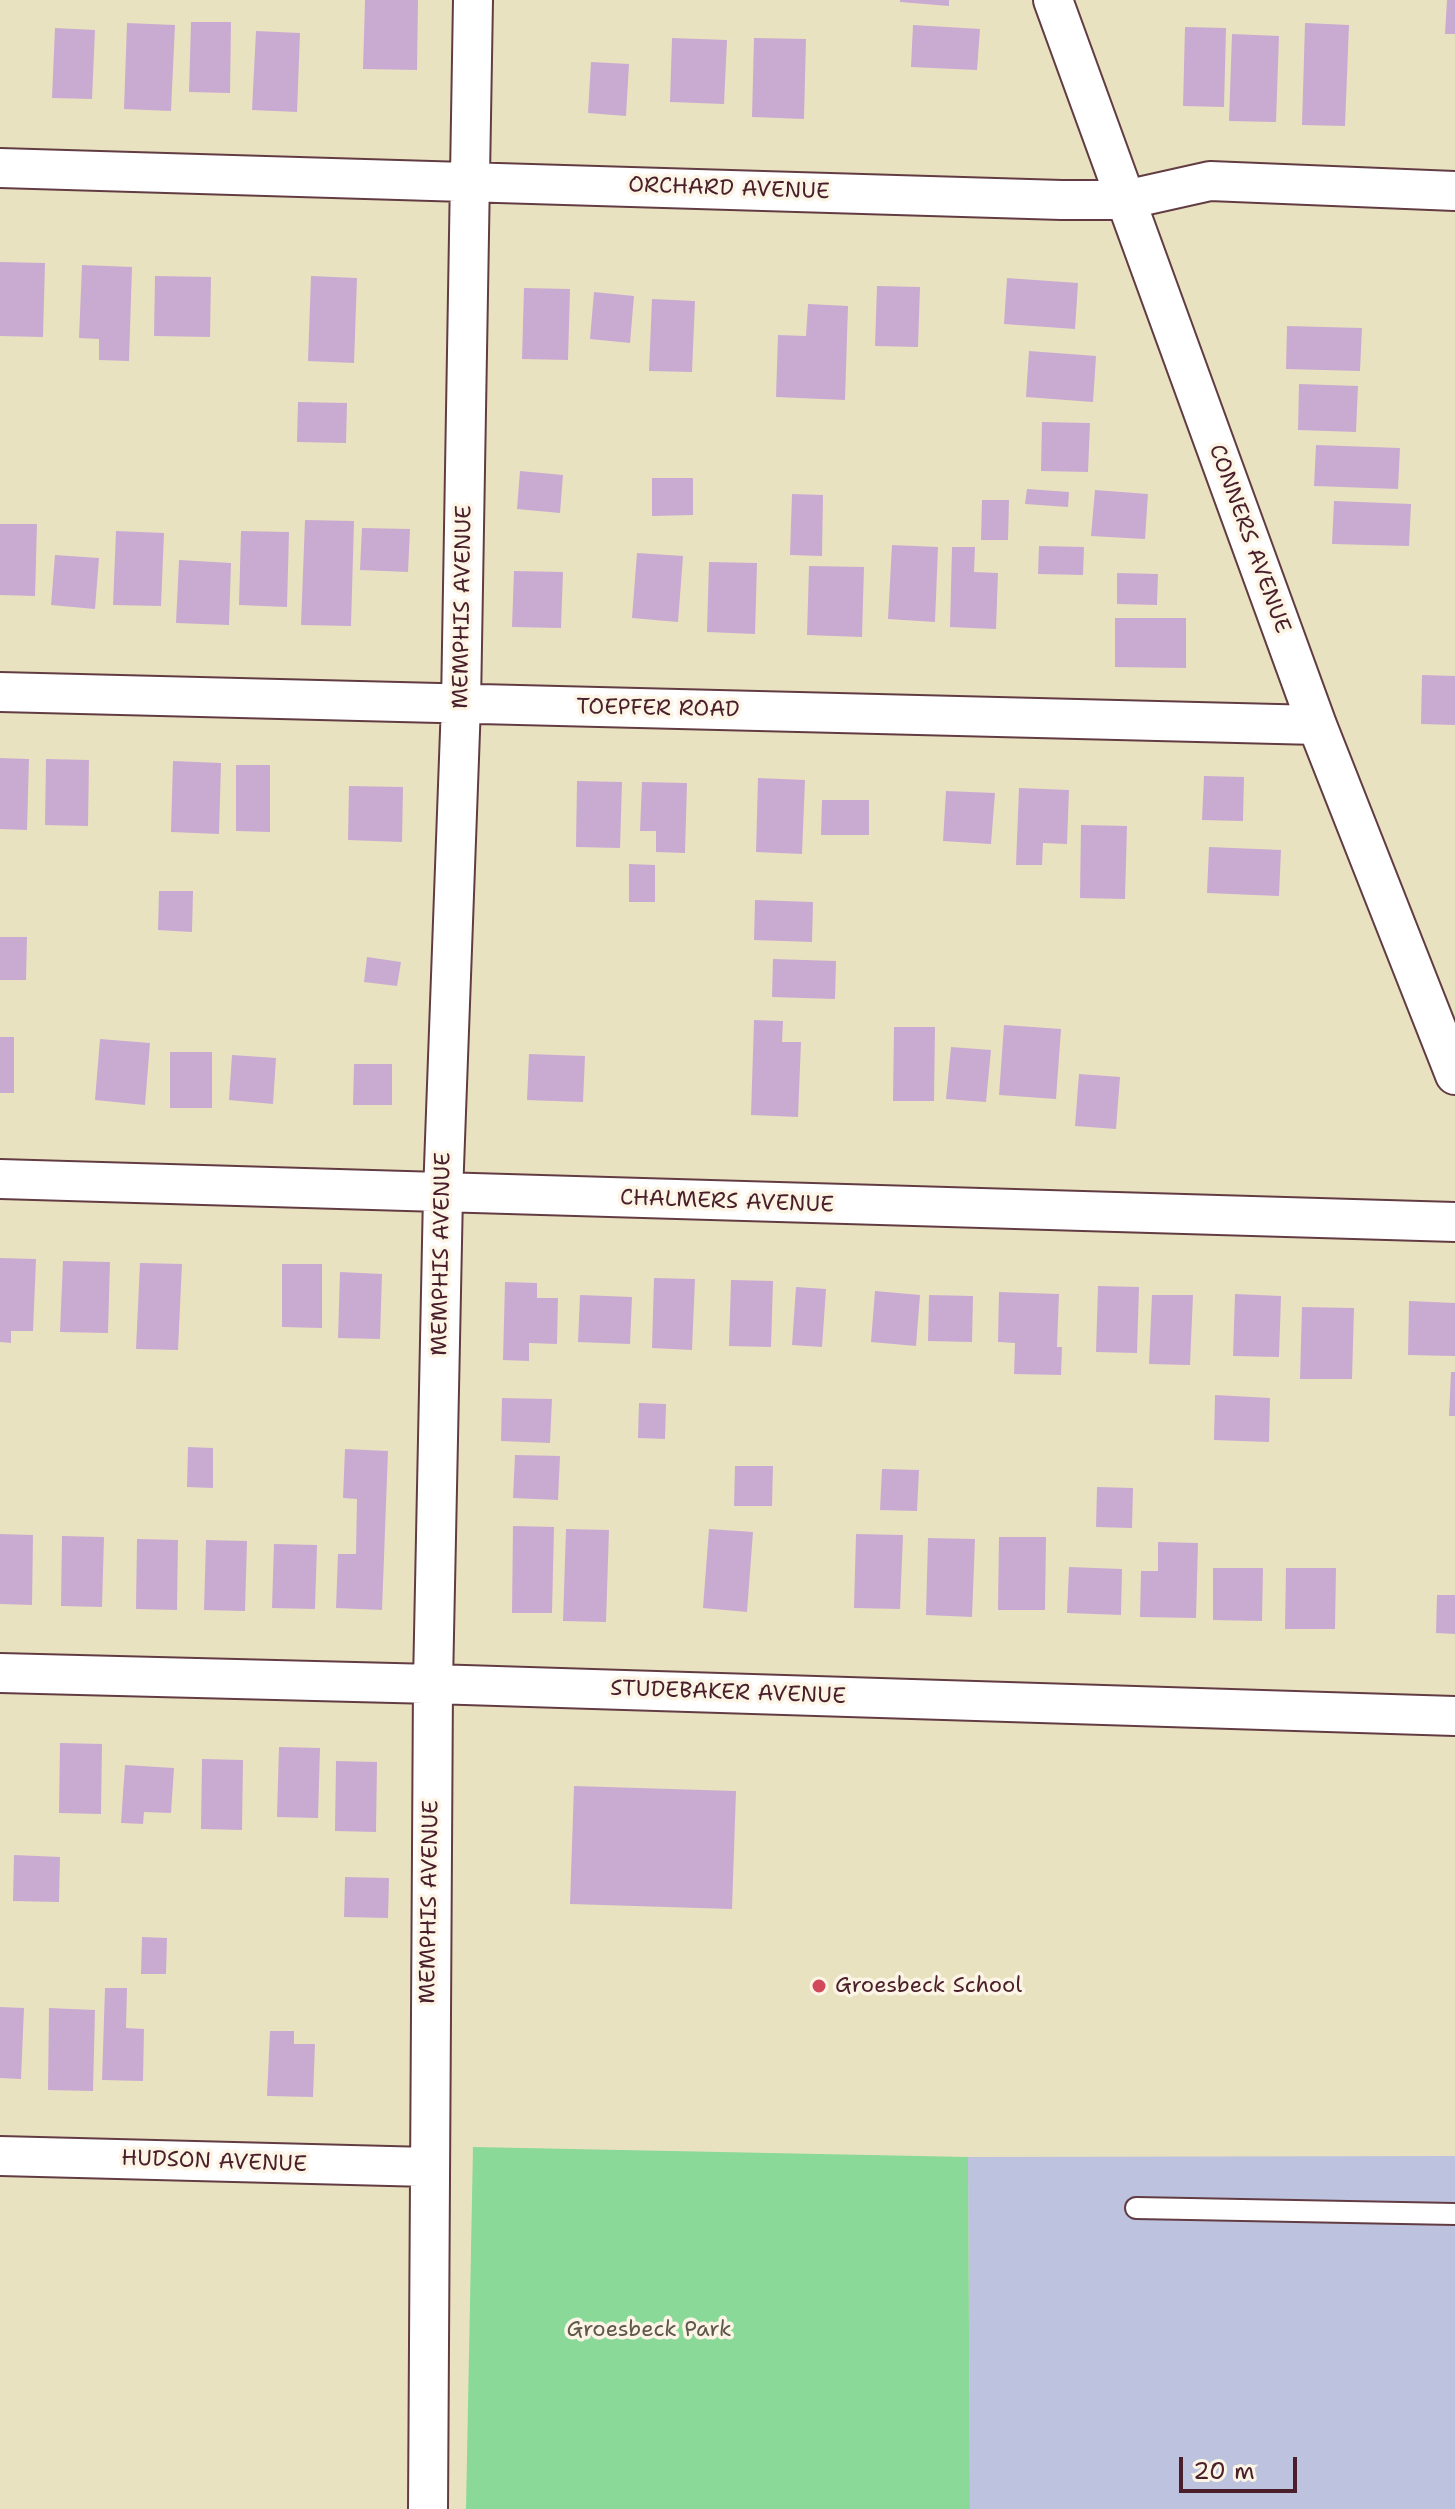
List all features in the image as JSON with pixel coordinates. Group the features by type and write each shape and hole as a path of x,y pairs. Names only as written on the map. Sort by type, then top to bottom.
{"street":[{"name":"MEMPHIS AVENUE","path":"428,2509 433,1684 443,1194 461,704 473,0"},
{"name":"CONNERS AVENUE","path":"1053,0 1317,725 1455,1075"},
{"name":"ORCHARD AVENUE","path":"0,168 1125,200 1210,181 1455,191"},
{"name":"TOEPFER ROAD","path":"0,692 1317,725"},
{"name":"CHALMERS AVENUE","path":"0,1179 1455,1222"},
{"name":"STUDEBAKER AVENUE","path":"0,1673 1455,1716"},
{"name":"HUDSON AVENUE","path":"0,2156 428,2167"}],"lane":[{"path":"1136,2208 1455,2214"}],"shaded area":[{"path":"1455,2156 1455,2509 970,2509 968,2157"}],"green space":[{"name":"Groesbeck Park","path":"473,2147 968,2157 970,2509 466,2509"}],"building":[{"path":"365,0 418,0 417,70 363,69"},
{"path":"949,0 949,6 900,2"},
{"path":"1447,0 1455,0 1455,34 1445,34"},
{"path":"191,22 231,22 230,93 189,92"},
{"path":"127,23 175,25 171,111 124,109"},
{"path":"1305,23 1349,25 1345,126 1302,125"},
{"path":"913,25 980,29 977,70 911,67"},
{"path":"1185,27 1226,28 1224,107 1183,106"},
{"path":"55,28 95,30 92,99 52,98"},
{"path":"256,31 300,33 297,112 252,110"},
{"path":"1232,34 1279,36 1276,122 1229,121"},
{"path":"672,38 727,40 724,104 670,102"},
{"path":"754,38 806,39 804,119 752,117"},
{"path":"591,62 629,64 626,116 588,113"},
{"path":"0,262 45,263 43,337 0,336"},
{"path":"82,265 132,267 129,361 99,360 99,339 79,338"},
{"path":"155,276 211,277 210,337 154,336"},
{"path":"311,276 357,278 354,363 308,361"},
{"path":"1007,278 1078,283 1075,329 1004,324"},
{"path":"877,286 920,287 918,347 875,346"},
{"path":"524,288 570,289 568,360 522,359"},
{"path":"594,292 634,296 630,343 590,339"},
{"path":"652,299 695,301 692,372 649,371"},
{"path":"808,304 848,306 845,400 776,397 778,335 806,336"},
{"path":"1287,326 1362,328 1360,371 1286,369"},
{"path":"1029,351 1096,356 1093,402 1026,397"},
{"path":"1299,384 1358,386 1356,432 1298,430"},
{"path":"298,402 347,403 346,443 297,442"},
{"path":"1042,422 1090,423 1088,472 1041,471"},
{"path":"1316,445 1400,448 1398,489 1314,486"},
{"path":"520,471 563,475 560,513 517,509"},
{"path":"652,478 693,478 693,515 652,516"},
{"path":"1027,489 1069,492 1068,507 1025,504"},
{"path":"1095,490 1148,494 1145,539 1091,536"},
{"path":"792,494 823,495 822,556 790,555"},
{"path":"982,500 1009,500 1008,540 981,540"},
{"path":"1334,501 1411,504 1409,546 1332,544"},
{"path":"305,520 354,521 351,626 301,625"},
{"path":"0,524 37,524 35,596 0,595"},
{"path":"362,528 410,529 408,572 360,570"},
{"path":"116,531 164,533 161,606 113,605"},
{"path":"241,531 289,532 287,607 239,605"},
{"path":"892,545 938,547 935,622 888,619"},
{"path":"1039,546 1084,547 1083,575 1038,574"},
{"path":"952,547 975,547 974,572 998,573 996,629 950,627"},
{"path":"637,553 683,556 678,622 632,618"},
{"path":"55,555 99,558 95,609 51,605"},
{"path":"179,560 231,563 229,625 176,623"},
{"path":"709,562 757,563 755,634 707,632"},
{"path":"809,566 864,567 862,637 807,635"},
{"path":"514,571 563,572 561,628 512,627"},
{"path":"1117,573 1158,574 1157,605 1117,604"},
{"path":"1115,618 1186,618 1186,668 1115,667"},
{"path":"1422,675 1455,676 1455,725 1421,724"},
{"path":"0,758 29,759 27,830 0,829"},
{"path":"46,759 89,760 88,826 45,825"},
{"path":"173,761 221,763 219,834 171,832"},
{"path":"236,765 270,765 270,832 236,831"},
{"path":"1204,776 1244,777 1243,821 1202,820"},
{"path":"758,778 805,780 802,854 756,852"},
{"path":"577,781 622,782 620,848 576,847"},
{"path":"642,782 687,783 685,853 656,852 656,831 640,831"},
{"path":"349,786 403,787 402,842 348,840"},
{"path":"1019,788 1069,790 1067,844 1043,843 1042,865 1016,865"},
{"path":"946,791 995,793 991,844 943,841"},
{"path":"822,800 869,800 869,835 821,835"},
{"path":"1081,825 1127,826 1125,899 1080,898"},
{"path":"1209,847 1281,850 1279,896 1207,893"},
{"path":"629,864 655,865 655,902 629,902"},
{"path":"159,891 193,891 192,932 158,930"},
{"path":"755,900 813,902 812,942 754,940"},
{"path":"0,937 27,937 26,980 0,980"},
{"path":"367,957 401,962 397,986 364,982"},
{"path":"773,959 836,961 835,999 772,997"},
{"path":"754,1020 783,1021 782,1042 801,1042 798,1117 751,1115"},
{"path":"1004,1025 1061,1029 1056,1099 999,1095"},
{"path":"894,1027 935,1027 934,1101 893,1101"},
{"path":"0,1037 14,1037 14,1093 0,1093"},
{"path":"100,1039 150,1043 145,1105 95,1100"},
{"path":"951,1047 991,1050 986,1102 946,1099"},
{"path":"170,1052 212,1052 212,1108 170,1108"},
{"path":"529,1054 585,1056 583,1102 527,1100"},
{"path":"232,1055 276,1058 273,1104 229,1100"},
{"path":"354,1064 392,1064 392,1105 353,1105"},
{"path":"1079,1074 1120,1077 1116,1129 1075,1126"},
{"path":"0,1258 36,1259 33,1331 11,1331 11,1343 0,1342"},
{"path":"63,1261 110,1262 108,1333 60,1332"},
{"path":"140,1263 182,1264 178,1350 136,1349"},
{"path":"282,1264 322,1264 322,1328 282,1327"},
{"path":"340,1272 382,1274 380,1339 338,1338"},
{"path":"654,1278 695,1279 692,1350 652,1348"},
{"path":"731,1280 773,1281 771,1347 729,1346"},
{"path":"505,1282 537,1283 537,1298 558,1298 557,1344 529,1343 529,1361 503,1360"},
{"path":"1098,1286 1139,1287 1137,1353 1096,1352"},
{"path":"796,1287 826,1289 822,1347 792,1345"},
{"path":"875,1291 920,1295 916,1346 871,1342"},
{"path":"999,1292 1059,1294 1057,1347 1062,1347 1061,1375 1014,1374 1015,1343 998,1342"},
{"path":"1235,1294 1281,1296 1279,1357 1233,1356"},
{"path":"580,1295 632,1297 630,1344 578,1342"},
{"path":"929,1295 973,1296 972,1342 928,1341"},
{"path":"1152,1295 1193,1295 1190,1365 1149,1364"},
{"path":"1409,1301 1455,1303 1455,1356 1408,1355"},
{"path":"1302,1307 1354,1308 1352,1379 1300,1379"},
{"path":"1451,1372 1455,1372 1455,1416 1449,1416"},
{"path":"1215,1395 1270,1398 1269,1442 1214,1440"},
{"path":"502,1398 552,1399 550,1443 501,1441"},
{"path":"639,1403 666,1404 665,1439 638,1438"},
{"path":"188,1447 213,1448 213,1488 187,1487"},
{"path":"345,1449 388,1451 382,1610 336,1608 338,1554 356,1554 357,1499 343,1498"},
{"path":"515,1455 560,1456 558,1500 513,1498"},
{"path":"735,1466 773,1466 772,1506 734,1506"},
{"path":"882,1469 919,1470 917,1511 880,1510"},
{"path":"1097,1487 1133,1488 1132,1528 1096,1527"},
{"path":"513,1526 554,1527 552,1613 512,1613"},
{"path":"566,1529 609,1530 606,1622 563,1621"},
{"path":"709,1529 753,1532 747,1612 703,1608"},
{"path":"0,1534 33,1535 32,1605 0,1604"},
{"path":"856,1534 903,1535 900,1609 854,1608"},
{"path":"62,1536 104,1537 102,1607 61,1606"},
{"path":"999,1537 1046,1537 1045,1610 998,1610"},
{"path":"928,1538 975,1539 972,1617 926,1615"},
{"path":"137,1539 178,1540 177,1610 136,1609"},
{"path":"206,1540 247,1541 245,1611 204,1610"},
{"path":"1158,1542 1198,1543 1196,1618 1140,1617 1141,1571 1158,1571"},
{"path":"274,1544 317,1545 315,1609 272,1608"},
{"path":"1069,1567 1122,1569 1121,1615 1067,1613"},
{"path":"1213,1568 1263,1568 1262,1621 1213,1620"},
{"path":"1286,1568 1336,1568 1335,1629 1285,1629"},
{"path":"1437,1595 1455,1595 1455,1634 1436,1633"},
{"path":"60,1743 102,1744 101,1814 59,1813"},
{"path":"279,1747 320,1748 318,1818 277,1817"},
{"path":"202,1759 243,1760 242,1830 201,1829"},
{"path":"336,1761 377,1762 376,1832 335,1831"},
{"path":"125,1765 174,1768 171,1813 144,1812 143,1824 121,1823"},
{"path":"574,1786 736,1791 732,1909 570,1904"},
{"path":"14,1855 60,1857 59,1902 13,1901"},
{"path":"345,1877 389,1878 388,1918 344,1917"},
{"path":"142,1937 167,1938 166,1974 141,1974"},
{"path":"105,1988 127,1988 126,2028 144,2029 143,2081 102,2080"},
{"path":"0,2007 24,2008 21,2079 0,2078"},
{"path":"49,2008 95,2010 93,2091 48,2090"},
{"path":"270,2031 294,2031 294,2044 315,2044 313,2097 267,2096"}],"place":[{"name":"Groesbeck School","path":"819,1986"}]}
